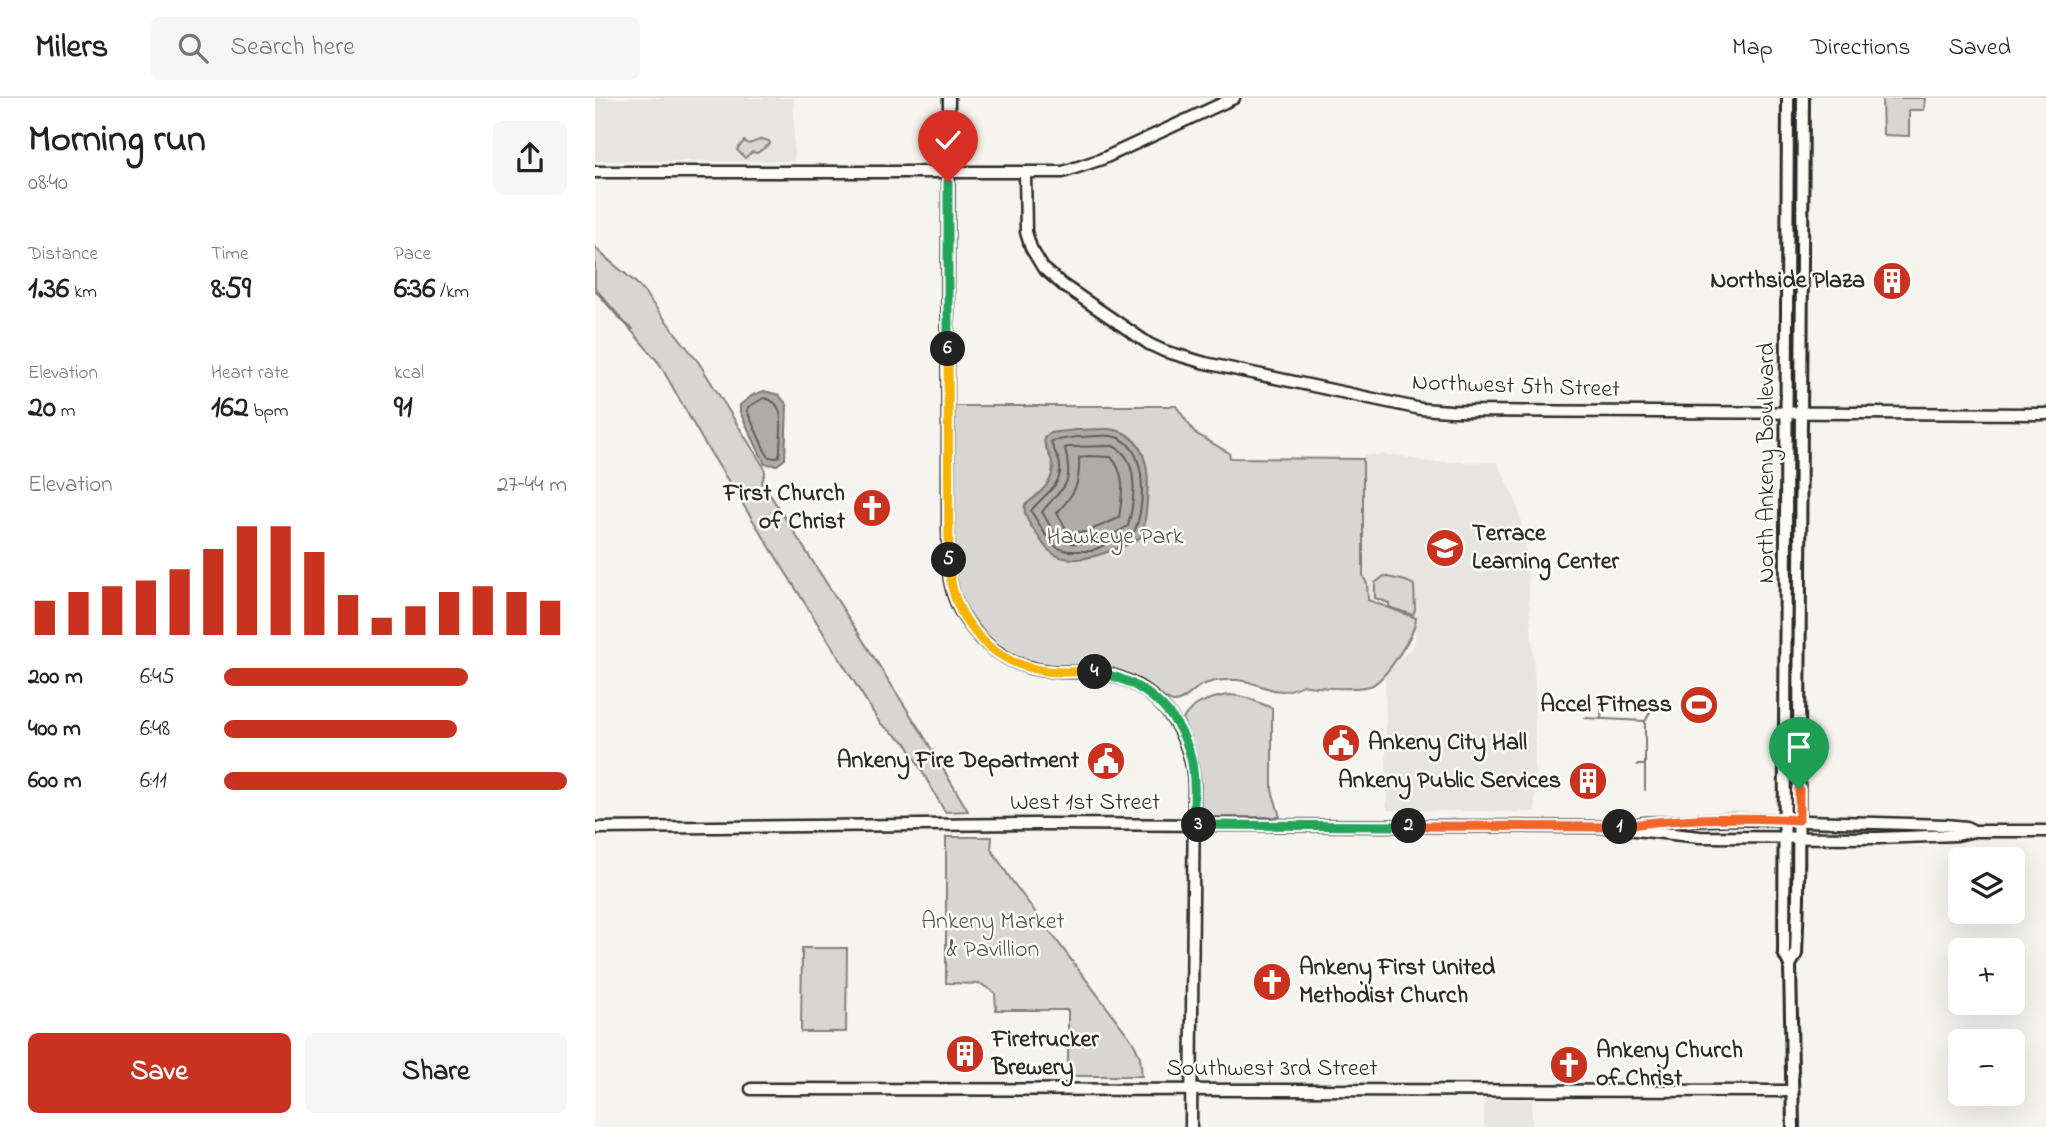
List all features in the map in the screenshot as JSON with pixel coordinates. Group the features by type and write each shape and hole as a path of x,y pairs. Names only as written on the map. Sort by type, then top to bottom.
{"main road":[{"name":"North Ankeny Boulevard","path":"1788,98 1792,828"},
{"name":"North Ankeny Boulevard","path":"1792,828 1801,414 1804,98"},
{"path":"1792,828 1784,953 1790,965 1793,1127"}],"street":[{"path":"949,98 949,567 952,589 959,609 975,634 995,651 1008,659 1046,671 1091,672 1132,683 1155,698 1173,717 1189,751 1194,772 1191,1127"},
{"path":"595,172 1063,172 1082,167 1234,98"},
{"name":"Northwest 5th Street","path":"1025,173 1026,232 1038,261 1056,280 1118,323 1164,351 1190,359 1421,409 1450,411 2046,414"},
{"name":"West 1st Street","path":"1618,827 1670,821 1792,828"},
{"name":"West 1st Street","path":"595,828 1193,824 1618,827 1700,837 1792,828"},
{"path":"1792,828 1945,824 1974,831 2046,831"},
{"path":"1792,828 1911,837 1967,835 1974,831"},
{"name":"Southwest 3rd Street","path":"751,1089 1793,1091"}],"shaded area":[{"path":"595,98 794,98 794,161 595,161"},
{"path":"1364,455 1396,455 1428,462 1497,462 1516,501 1525,539 1535,683 1535,812 1387,810 1385,673 1415,645 1415,615 1364,596"},
{"path":"1484,1099 1532,1100 1532,1127 1484,1127"}],"green space":[{"path":"1882,98 1925,98 1924,110 1909,110 1909,136 1883,135"},
{"path":"762,139 770,144 757,153 752,152 745,158 737,150 744,141 749,144"},
{"path":"595,247 644,292 699,363 764,467 762,482 922,733 968,811 945,812 906,743 880,723 702,439 659,363 595,288"},
{"name":"Hawkeye Park","path":"953,406 1176,406 1195,433 1229,453 1230,458 1363,459 1363,576 1367,584 1368,600 1416,618 1411,634 1391,667 1370,686 1336,688 1302,685 1277,691 1246,681 1223,680 1200,686 1185,698 1174,702 1112,669 1041,665 1023,660 992,642 980,629 969,614 955,579"},
{"path":"1384,576 1414,585 1413,615 1389,607 1389,603 1375,598 1375,583"},
{"path":"1230,695 1245,697 1272,708 1272,790 1280,817 1208,817 1200,811 1197,760 1183,719 1203,702"},
{"name":"Ankeny Market & Pavillion","path":"946,837 992,837 991,849 1012,881 1133,1042 1140,1057 1142,1076 1068,1076 1068,1010 996,1010 995,993 981,984 946,983"},
{"path":"802,948 847,948 846,1032 801,1032"}],"water":[{"path":"764,391 779,395 787,405 785,459 777,465 765,464 740,412 740,405"},
{"path":"1113,430 1124,433 1133,440 1140,448 1147,468 1148,490 1144,529 1138,539 1097,556 1076,559 1057,556 1049,550 1030,525 1025,505 1046,485 1052,473 1053,466 1044,438 1050,433"}],"waterway":[{"path":"595,290 621,320 633,329"},
{"path":"1601,718 1602,708"},
{"path":"1646,720 1652,708"},
{"path":"1584,718 1645,721 1645,790"},
{"path":"1637,765 1645,765"}],"place":[{"name":"Northside Plaza","path":"1892,281"},
{"name":"First Church of Christ","path":"872,508"},
{"name":"Terrace Learning Center","path":"1445,548"},
{"name":"Accel Fitness","path":"1699,705"},
{"name":"Ankeny City Hall","path":"1341,743"},
{"name":"Ankeny Fire Department","path":"1106,761"},
{"name":"Ankeny Public Services","path":"1588,781"},
{"name":"Ankeny First United Methodist Church","path":"1272,982"},
{"name":"Firetrucker Brewery","path":"965,1054"},
{"name":"Ankeny Church of Christ","path":"1569,1065"}],"route":[{"path":"948,182 949,567 952,589 959,609 975,634 1008,659 1046,671 1105,674 1132,683 1155,698 1173,717 1187,744 1194,772 1193,824 1618,827 1670,821 1799,820 1799,789"}]}
